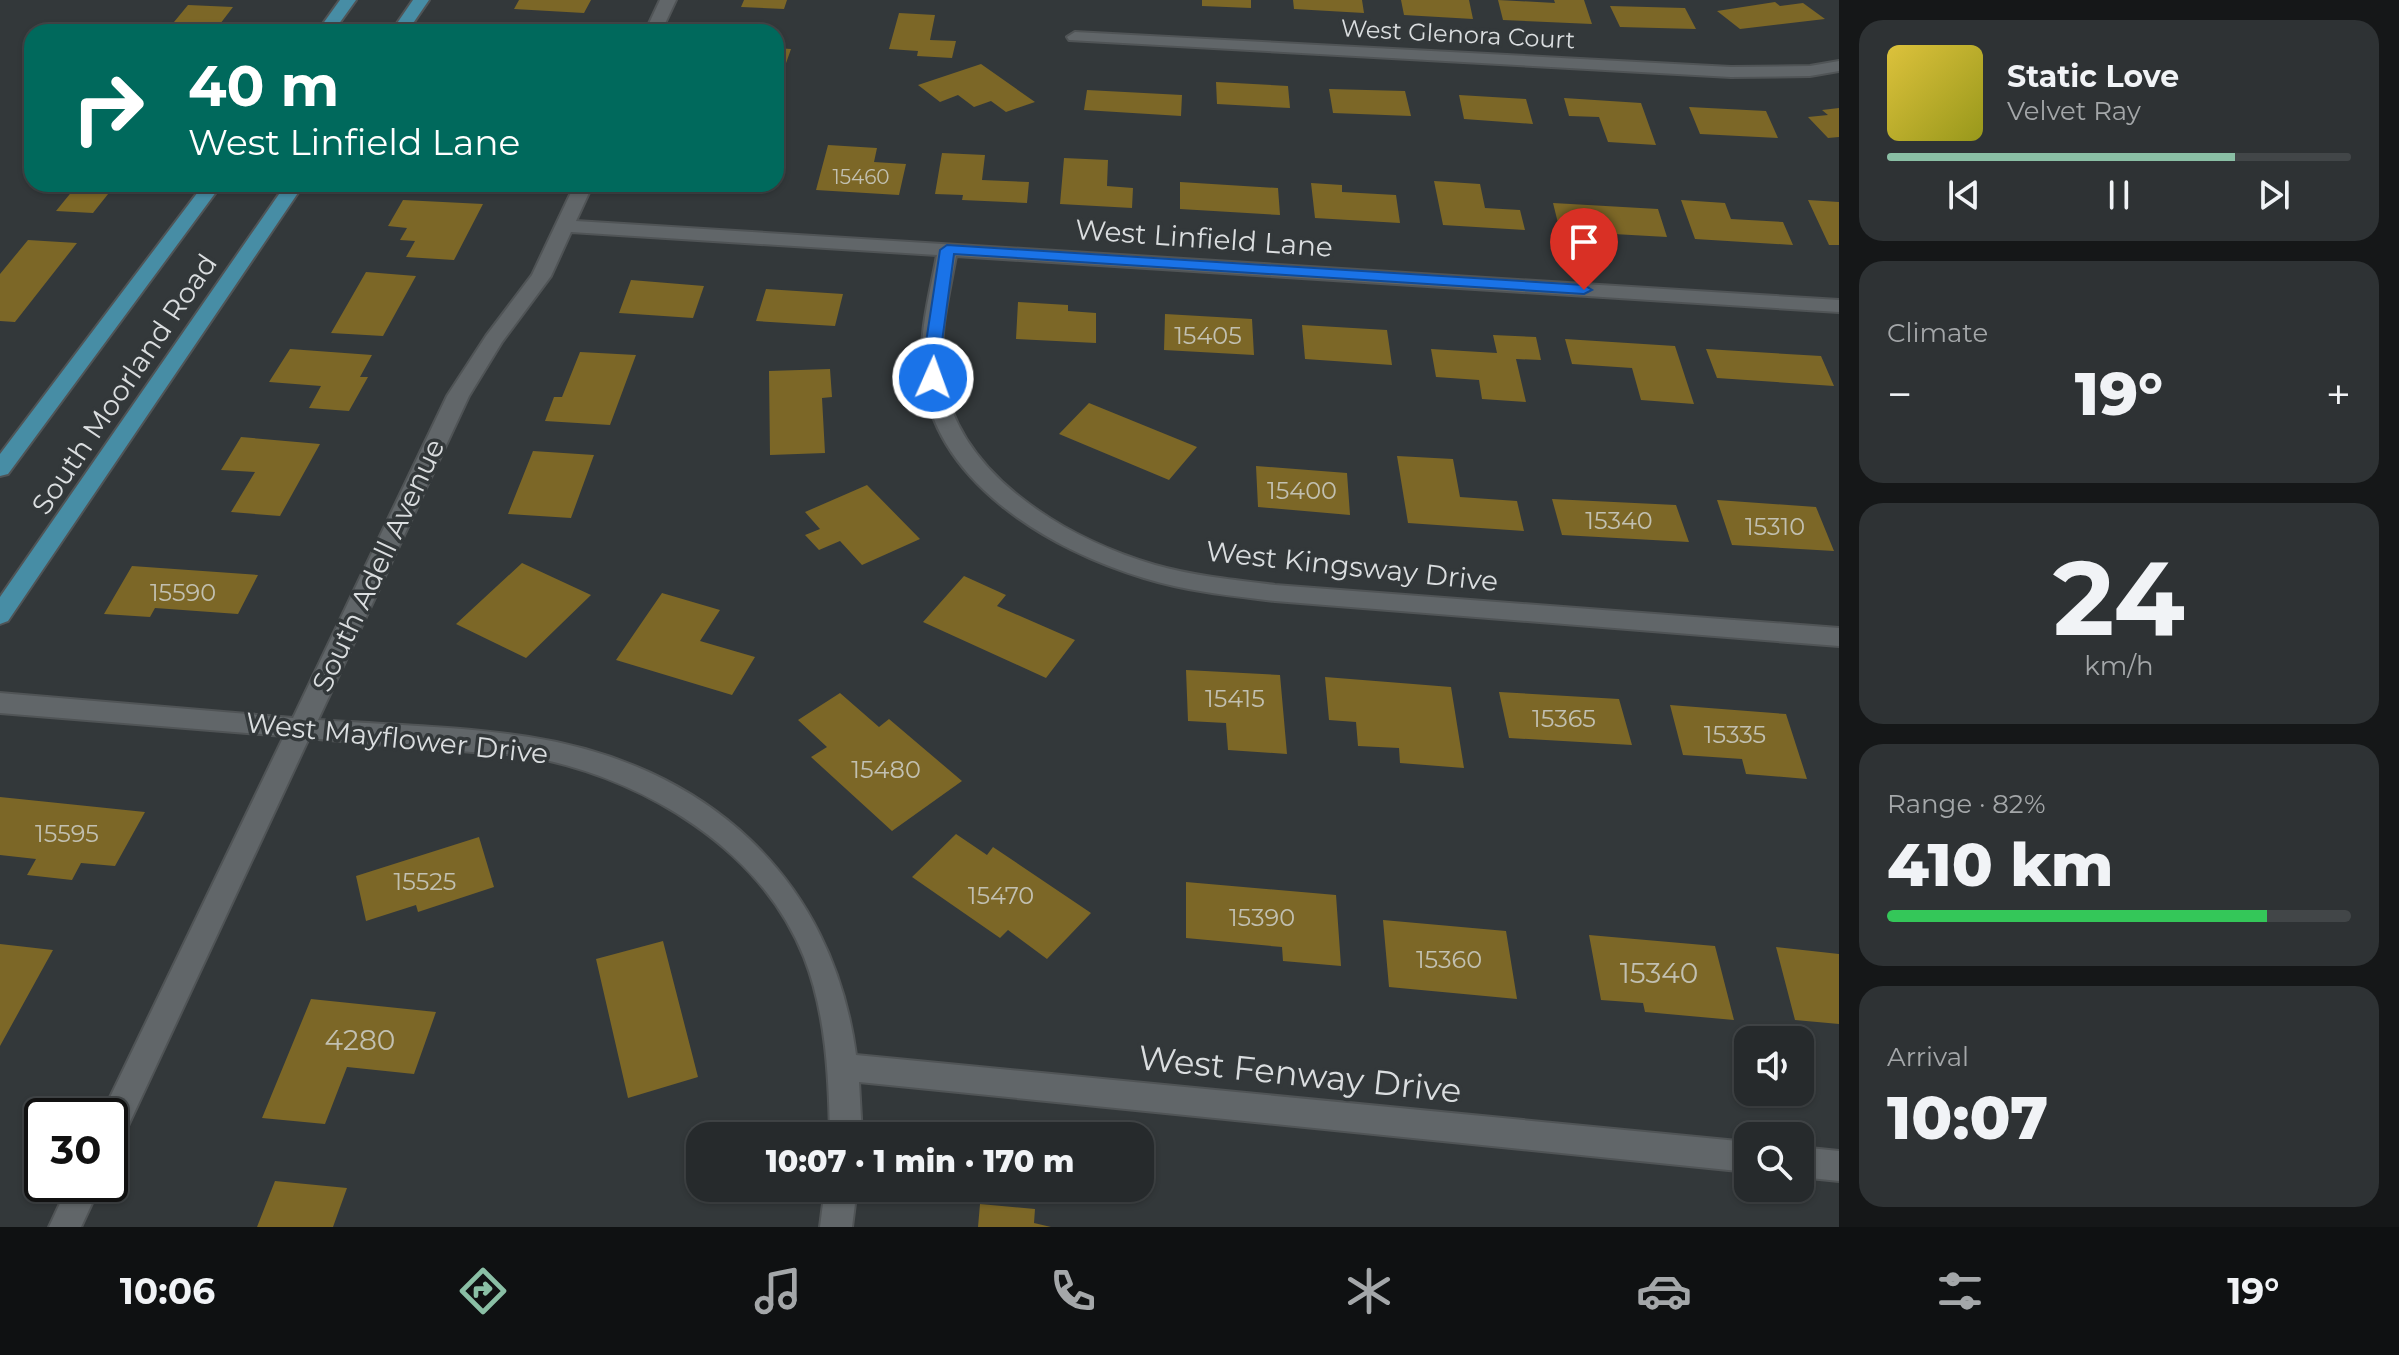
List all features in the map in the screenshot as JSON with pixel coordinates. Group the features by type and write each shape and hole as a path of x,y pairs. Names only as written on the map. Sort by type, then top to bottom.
{"main road":[{"path":"331,24 348,0"},
{"path":"404,24 421,0"},
{"name":"South Moorland Road","path":"0,469 207,192"},
{"name":"South Moorland Road","path":"0,615 290,192"}],"street":[{"path":"657,24 668,0"},
{"name":"West Glenora Court","path":"1075,37 1731,72 1810,71 1839,66"},
{"name":"South Adell Avenue","path":"126,1098 458,396 493,340 541,276 580,192"},
{"name":"West Linfield Lane","path":"565,226 1839,306"},
{"name":"West Kingsway Drive","path":"947,250 933,349 933,378 951,432 976,468 1019,507 1049,528 1096,550 1148,570 1217,586 1275,593 1839,637"},
{"name":"West Mayflower Drive","path":"0,703 530,747 588,761 653,786 697,812 733,840 787,900 817,954 828,984 844,1067 846,1122"},
{"name":"West Fenway Drive","path":"844,1067 1734,1156"},
{"path":"1814,1163 1839,1166"},
{"path":"65,1227 77,1202"},
{"path":"836,1227 839,1202"}],"building":[{"path":"519,0 591,0 584,13 514,9"},
{"path":"744,0 787,0 784,9 741,7"},
{"path":"1202,0 1251,0 1251,8 1202,6"},
{"path":"1293,0 1362,0 1364,13 1294,9"},
{"path":"1401,0 1469,0 1473,19 1404,15"},
{"path":"1498,0 1555,3 1554,0 1584,0 1592,24 1503,20"},
{"path":"1775,2 1780,6 1803,3 1825,19 1740,29 1717,11"},
{"path":"188,5 233,7 220,24 174,22"},
{"path":"1610,6 1685,8 1696,29 1620,27"},
{"path":"899,13 935,15 930,40 956,41 952,58 917,56 918,51 889,49"},
{"path":"784,49 791,49 785,66"},
{"path":"981,64 1035,102 1006,112 991,101 974,107 958,95 940,102 918,85"},
{"path":"1216,82 1288,86 1290,108 1217,104"},
{"path":"1329,89 1405,91 1411,116 1333,113"},
{"path":"1087,90 1182,95 1181,116 1084,110"},
{"path":"1459,95 1526,99 1533,124 1464,119"},
{"path":"1564,98 1641,103 1656,145 1608,142 1599,117 1569,116"},
{"path":"1689,107 1766,111 1778,138 1700,134"},
{"path":"1839,108 1839,137 1828,138 1808,117 1828,115 1822,110"},
{"path":"828,145 877,148 874,162 906,164 899,195 816,190"},
{"path":"942,153 985,155 982,180 1029,182 1027,203 962,200 963,195 935,194"},
{"path":"1064,158 1108,160 1107,186 1133,188 1132,208 1060,204"},
{"path":"1434,181 1480,184 1485,208 1520,210 1525,230 1443,225"},
{"path":"1180,182 1278,188 1280,215 1180,209"},
{"path":"1311,183 1342,185 1342,192 1396,195 1400,223 1315,218"},
{"path":"71,192 110,192 93,213 56,211"},
{"path":"403,200 483,204 454,260 406,257 415,241 400,240 407,228 388,226"},
{"path":"1681,200 1725,203 1731,219 1783,222 1793,245 1695,239"},
{"path":"1808,200 1839,202 1839,245 1829,245"},
{"path":"1553,203 1658,209 1667,237 1560,231"},
{"path":"28,240 77,243 15,322 0,321 0,274"},
{"path":"366,272 416,276 383,336 331,333"},
{"path":"631,280 704,286 693,318 619,313"},
{"path":"766,289 843,294 835,326 756,321"},
{"path":"1018,302 1068,305 1068,311 1096,313 1096,343 1016,339"},
{"path":"1165,314 1252,319 1254,355 1164,350"},
{"path":"1302,325 1387,330 1392,365 1305,359"},
{"path":"1493,335 1536,337 1541,360 1516,359 1526,402 1482,399 1479,380 1436,377 1431,349 1497,353"},
{"path":"1565,339 1675,346 1694,404 1641,400 1632,368 1572,364"},
{"path":"290,349 372,355 360,377 368,377 349,411 309,408 321,386 269,382"},
{"path":"1706,349 1821,356 1834,386 1717,378"},
{"path":"580,352 636,355 610,425 545,421 554,397 562,397"},
{"path":"830,369 832,397 822,398 825,453 770,455 769,371"},
{"path":"1089,403 1197,447 1169,480 1059,434"},
{"path":"241,437 320,444 280,516 231,512 255,472 221,470"},
{"path":"533,451 594,455 571,518 508,514"},
{"path":"1397,456 1453,459 1460,497 1517,501 1524,531 1408,523"},
{"path":"1256,466 1347,473 1350,515 1258,507"},
{"path":"867,485 920,539 862,565 840,541 819,550 805,535 820,529 805,512"},
{"path":"1552,499 1676,505 1689,542 1562,535"},
{"path":"1717,500 1816,507 1834,551 1732,545"},
{"path":"522,563 591,595 526,658 456,624"},
{"path":"132,566 258,575 238,614 155,608 150,617 104,614"},
{"path":"964,576 1006,595 997,606 1075,640 1046,678 923,622"},
{"path":"662,593 720,610 700,641 755,657 732,695 616,660"},
{"path":"1186,670 1280,675 1287,754 1228,750 1226,723 1188,721"},
{"path":"1325,677 1451,687 1464,768 1400,763 1399,748 1358,746 1356,722 1329,720"},
{"path":"1499,692 1619,699 1632,745 1509,738"},
{"path":"840,693 879,727 889,719 962,781 892,831 811,757 827,747 798,720"},
{"path":"1670,705 1786,714 1807,779 1746,774 1742,759 1683,755"},
{"path":"0,797 145,812 115,866 81,863 72,880 27,875 36,859 0,855"},
{"path":"956,834 987,855 993,847 1091,913 1047,959 1008,930 1000,938 912,877"},
{"path":"479,837 494,887 418,912 416,905 366,921 356,876"},
{"path":"1186,882 1336,895 1341,966 1283,961 1282,947 1186,938"},
{"path":"1383,920 1506,931 1517,999 1389,987"},
{"path":"1589,935 1715,946 1734,1020 1645,1012 1643,1003 1601,1000"},
{"path":"663,941 698,1077 628,1098 596,959"},
{"path":"0,944 53,950 0,1046"},
{"path":"1776,947 1839,954 1839,1024 1795,1020"},
{"path":"311,999 436,1012 414,1074 347,1067 325,1124 262,1118"},
{"path":"275,1181 347,1188 333,1227 257,1227"},
{"path":"980,1204 1035,1209 1034,1223 1051,1227 978,1227"}],"route":[{"path":"933,378 933,349 947,250 1584,290"}]}
